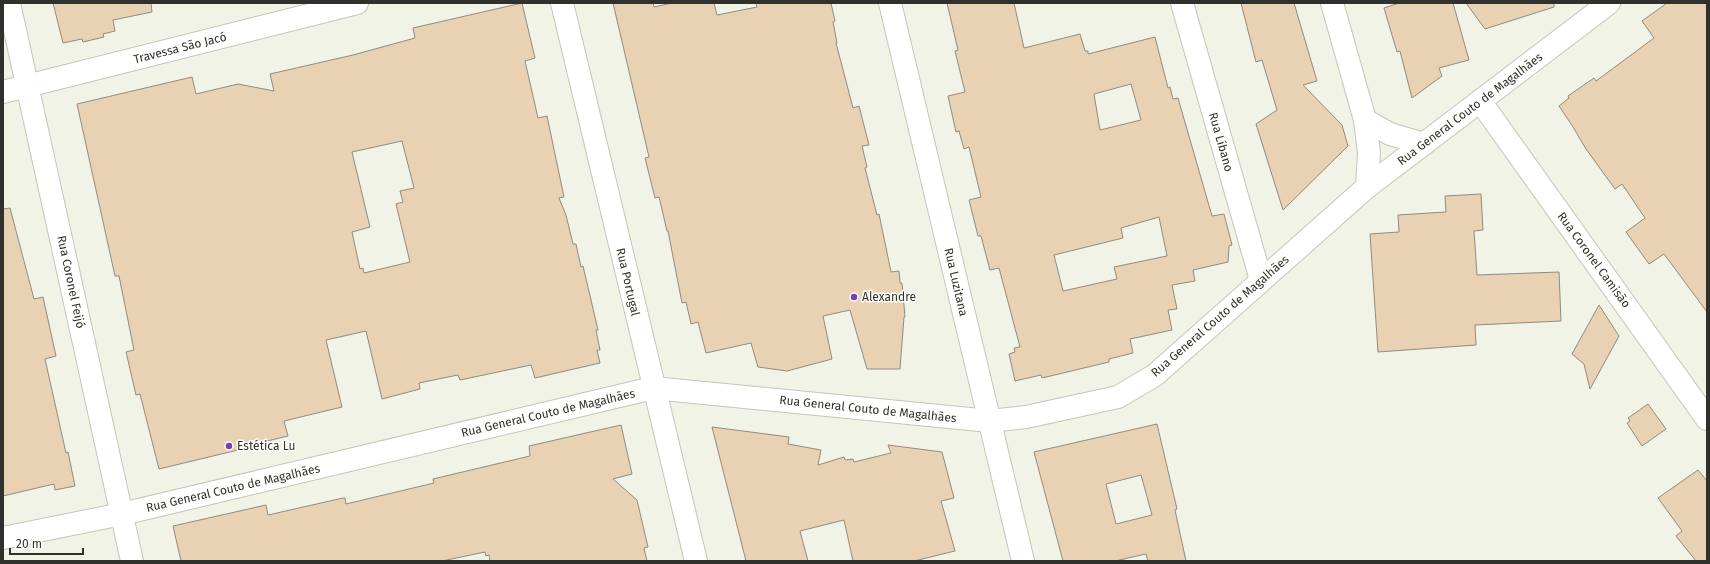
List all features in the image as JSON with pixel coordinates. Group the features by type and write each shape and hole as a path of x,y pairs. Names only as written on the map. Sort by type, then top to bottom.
{"street":[{"name":"Rua Coronel Feijó","path":"9,3 132,561"},
{"name":"Travessa São Jacó","path":"3,92 28,87 357,3"},
{"name":"Rua Portugal","path":"562,3 653,388 696,561"},
{"name":"Rua Luzitana","path":"890,3 1023,561"},
{"name":"Rua Líbano","path":"1182,3 1261,280"},
{"path":"1332,3 1365,120 1369,153 1367,187"},
{"name":"Rua General Couto de Magalhães","path":"3,538 122,514 653,388 990,421 1026,417 1118,397 1155,375 1367,187 1609,3"},
{"name":"Rua Coronel Camisão","path":"1480,101 1707,419"},
{"path":"1365,120 1390,134 1424,144"}],"building":[{"path":"53,3 151,3 152,12 113,20 115,31 103,34 104,37 83,42 82,39 63,43"},
{"path":"522,3 535,58 525,61 538,118 547,116 564,197 559,198 566,215 573,244 576,244 581,267 583,266 598,330 596,330 600,350 597,350 600,363 535,378 531,365 460,380 458,375 419,383 420,389 382,399 366,331 326,340 342,407 284,421 288,436 263,442 263,444 159,469 140,394 136,395 126,352 134,350 119,276 115,276 77,104 192,77 196,94 238,84 274,91 270,74 353,55 415,38 413,28","holes":["402,141 414,188 400,191 403,202 396,204 410,262 364,273 363,268 360,269 352,232 370,227 352,152"]},
{"path":"613,3 653,3 654,7 672,3 714,3 717,15 757,7 756,3 831,3 835,21 833,22 836,43 853,108 859,106 869,145 862,146 867,167 865,168 877,215 879,214 891,272 899,271 900,283 902,283 905,317 900,369 867,369 850,310 823,316 832,359 787,371 758,367 751,343 706,353 698,322 691,324 686,302 682,303 668,231 659,197 655,198 645,158 649,157"},
{"path":"947,3 1014,3 1024,48 1080,34 1085,51 1088,51 1088,54 1155,37 1168,88 1170,87 1173,99 1178,98 1212,216 1224,214 1232,245 1229,246 1228,262 1193,270 1195,281 1172,285 1177,309 1168,310 1172,330 1130,339 1133,353 1109,359 1109,362 1042,378 1041,375 1015,381 1009,354 1015,352 1014,348 1020,347 999,268 990,270 981,236 978,236 969,200 981,197 969,147 964,149 959,131 956,132 948,96 965,92 955,51 958,50","holes":["1131,84 1141,120 1100,130 1094,94","1159,217 1167,256 1114,267 1117,279 1063,291 1054,255 1123,238 1121,228"]},
{"path":"1241,3 1294,3 1317,81 1303,85 1342,125 1348,146 1283,210 1256,124 1277,110 1262,60 1256,62"},
{"path":"1399,3 1453,3 1469,60 1439,68 1442,76 1412,98 1400,51 1397,52 1384,8"},
{"path":"1466,3 1554,3 1554,7 1485,29"},
{"path":"1667,3 1707,3 1707,312 1664,254 1649,264 1626,232 1645,218 1622,184 1615,189 1586,149 1559,106 1569,98 1568,96 1594,78 1596,81 1654,38 1642,21"},
{"path":"1481,194 1483,230 1474,231 1477,275 1559,272 1561,321 1475,325 1476,345 1378,352 1370,234 1399,232 1398,215 1446,212 1445,196"},
{"path":"10,208 34,299 43,297 56,356 45,359 75,486 55,490 54,484 3,496 3,209"},
{"path":"1599,305 1619,336 1590,389 1584,364 1572,354"},
{"path":"1648,404 1666,429 1642,446 1627,423 1630,421 1628,418"},
{"path":"1157,424 1177,509 1175,510 1186,561 1148,561 1146,554 1115,561 1063,561 1034,452","holes":["1141,475 1152,515 1116,524 1106,484"]},
{"path":"621,425 632,474 613,479 637,500 648,547 644,548 647,561 490,561 489,555 486,556 485,552 442,561 181,561 173,526 266,505 268,515 343,498 345,498 346,504 434,483 433,479 530,456 529,446"},
{"path":"712,427 789,437 788,444 821,450 818,465 844,457 845,460 853,459 854,462 891,453 888,445 942,452 954,498 941,501 955,551 914,561 853,561 844,520 800,531 808,561 746,561"},
{"path":"1698,470 1707,481 1707,561 1696,561 1676,536 1682,531 1658,498"}],"place":[{"name":"Alexandre","path":"854,297"},
{"name":"Estética Lu","path":"229,446"}]}
